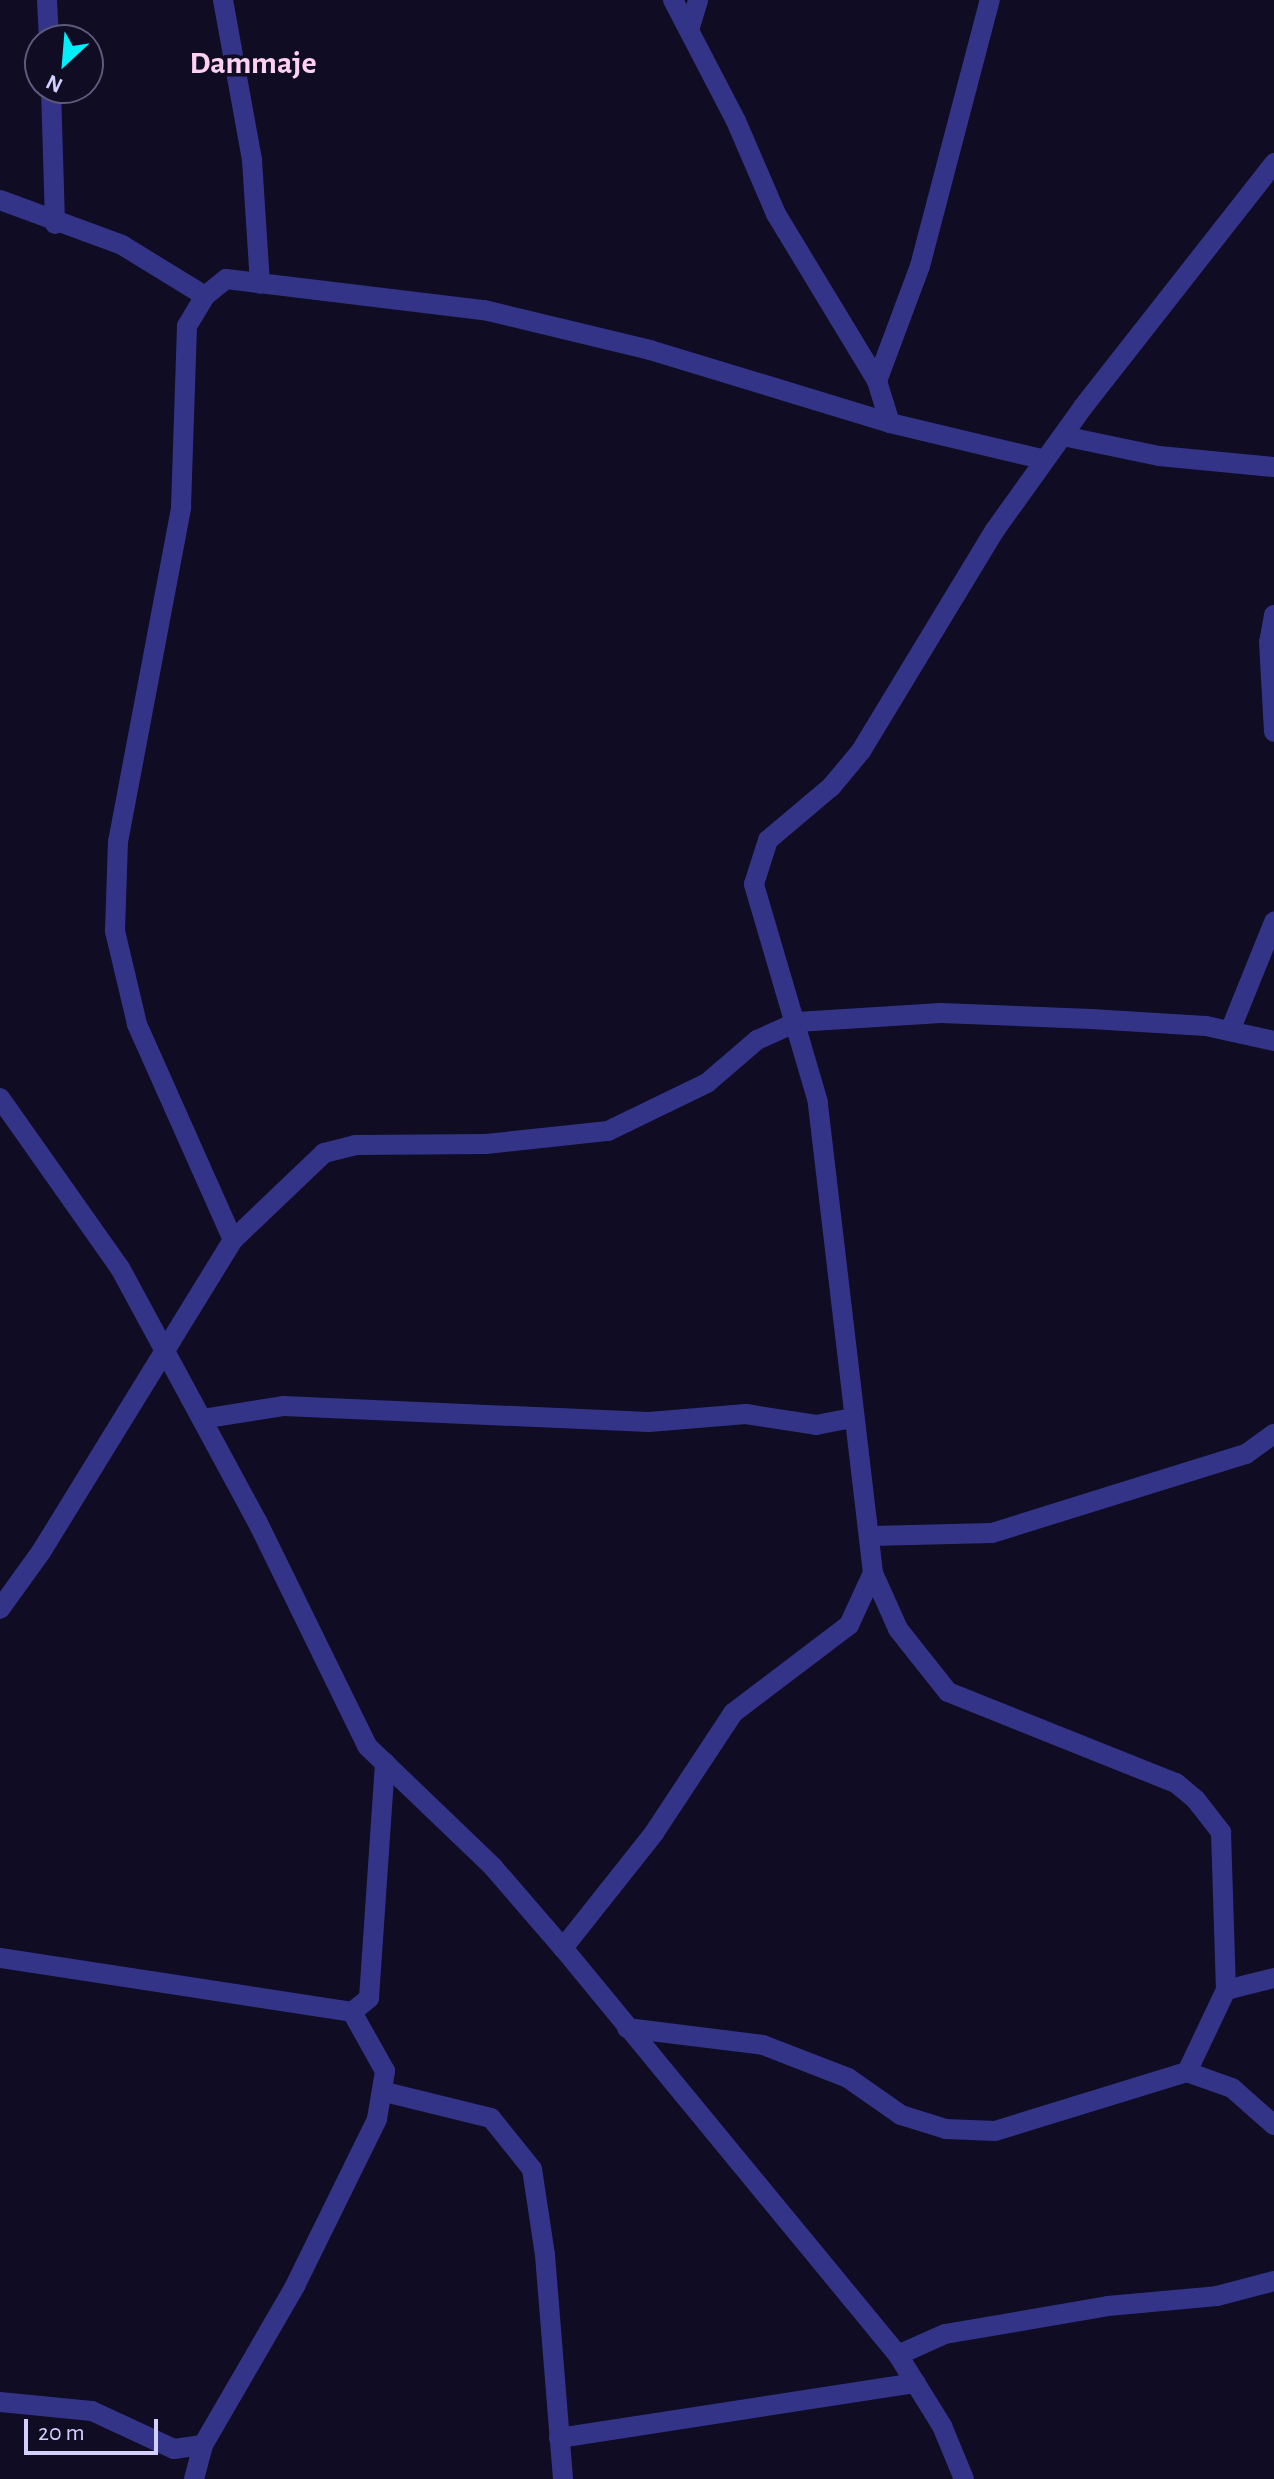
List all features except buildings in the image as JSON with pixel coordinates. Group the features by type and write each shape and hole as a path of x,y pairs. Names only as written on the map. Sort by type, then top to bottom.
{"street":[{"path":"47,0 48,24"},
{"path":"223,0 252,160 260,284"},
{"path":"673,0 776,214 877,381 890,423"},
{"path":"689,30 698,0"},
{"path":"877,381 920,266 990,0"},
{"path":"51,104 55,224"},
{"path":"1187,2072 1226,1990 1221,1832 1196,1800 1176,1783 948,1692 898,1629 873,1573 818,1102 754,884 768,840 831,787 861,751 995,530 1063,436 1274,163"},
{"path":"0,200 55,224 122,245 205,296"},
{"path":"233,1240 137,1024 115,931 118,842 181,507 187,326 205,296 226,279 484,310 650,350 890,423 1045,460"},
{"path":"1063,436 1159,456 1274,467"},
{"path":"1274,615 1269,642 1274,732"},
{"path":"1230,1031 1274,922"},
{"path":"0,1609 41,1552 233,1240 324,1153 355,1145 486,1144 608,1131 707,1083 757,1040 797,1022 941,1013 1230,1031 1274,1041"},
{"path":"0,1098 120,1268 202,1419 367,1746 493,1867 898,2355 942,2426 964,2479"},
{"path":"202,1419 283,1406 649,1422 746,1414 816,1425 853,1418"},
{"path":"871,1536 992,1533 1246,1454 1274,1434"},
{"path":"563,1948 654,1833 733,1713 849,1625 873,1573"},
{"path":"0,1958 352,2012 369,1998 385,1763"},
{"path":"1226,1990 1274,1978"},
{"path":"194,2479 203,2445 295,2286 377,2119 385,2092 385,2071 352,2012"},
{"path":"627,2028 763,2045 848,2078 901,2115 946,2129 995,2131 1187,2072 1232,2088 1274,2125"},
{"path":"385,2092 491,2118 532,2169 545,2255 563,2479"},
{"path":"898,2355 945,2334 1108,2306 1217,2296 1274,2281"},
{"path":"559,2438 916,2383"},
{"path":"0,2402 92,2411 174,2449 203,2445"}],"district":[{"name":"Dammaje","path":"253,63"}]}
